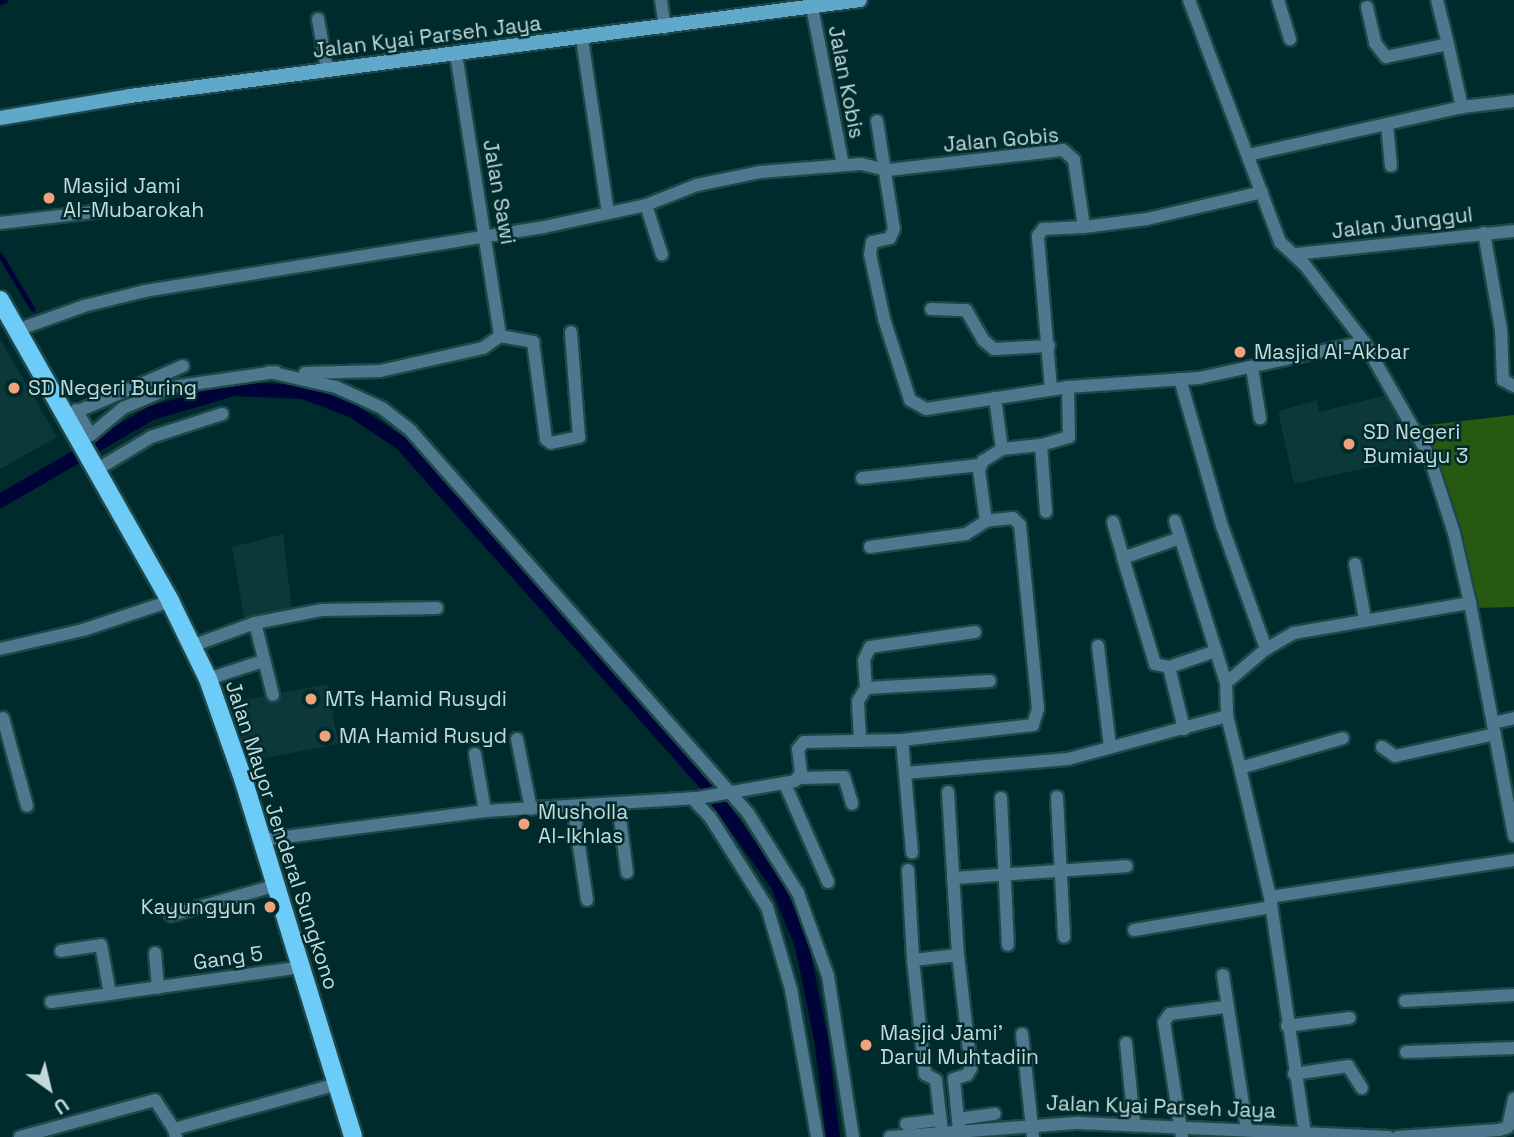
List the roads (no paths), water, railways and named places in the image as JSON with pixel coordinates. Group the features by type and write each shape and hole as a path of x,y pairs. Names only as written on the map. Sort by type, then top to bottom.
{"main road":[{"name":"Jalan Kyai Parseh Jaya","path":"0,118 327,70 582,39 860,0"},
{"name":"Jalan Mayor Jenderal Sungkono","path":"0,300 27,326 78,410 95,468 170,601 208,680 277,885 353,1137"}],"street":[{"path":"661,0 665,28"},
{"path":"1189,0 1280,242 1295,254 1364,342 1429,456 1454,533 1470,603 1514,836"},
{"path":"1278,0 1290,39"},
{"path":"1437,0 1461,107"},
{"name":"Jalan Kobis","path":"812,7 843,165"},
{"path":"1367,7 1375,43 1386,58 1448,44"},
{"path":"318,19 327,70"},
{"path":"582,39 608,213"},
{"name":"Jalan Sawi","path":"456,54 487,234 500,336"},
{"path":"1248,155 1461,107 1514,101"},
{"path":"877,121 888,170 893,235 872,243 870,254 884,319 910,400 926,409 1051,389 1180,379 1252,369 1364,342"},
{"path":"1387,124 1391,166"},
{"name":"Jalan Gobis","path":"27,326 195,280 487,234 646,205 735,175 843,165 888,170 1063,150 1074,160 1084,227"},
{"path":"1051,389 1038,236 1043,229 1147,219 1262,192"},
{"path":"646,205 662,255"},
{"path":"0,223 102,211"},
{"name":"Jalan Junggul","path":"1295,254 1514,231"},
{"path":"1484,233 1508,329 1503,380 1514,386"},
{"path":"931,309 966,310 983,340 994,349 1049,346"},
{"path":"87,437 124,408 172,387 270,372 380,370 483,348 500,336 529,339 534,345 547,439 551,443 579,437 571,332"},
{"path":"78,410 183,366"},
{"path":"1252,369 1260,418"},
{"path":"270,372 336,387 382,408 411,431 727,791 775,851 799,893 828,975 853,1137"},
{"path":"1180,379 1222,526 1266,649"},
{"path":"862,478 979,465 1002,449 1041,445 1069,438 1068,387"},
{"path":"995,398 1002,449"},
{"path":"95,468 151,436 222,414"},
{"path":"1041,445 1046,512"},
{"path":"979,465 986,521"},
{"path":"799,778 799,745 901,740 1025,726 1038,719 1020,525 1013,518 986,521 967,534 870,547"},
{"path":"1175,520 1226,683 1227,716 1270,902 1305,1134"},
{"path":"1113,522 1155,664 1169,667 1216,651"},
{"path":"1123,558 1180,538"},
{"path":"1355,564 1365,619"},
{"path":"0,649 83,630 170,601"},
{"path":"1226,683 1266,649 1294,633 1470,603"},
{"path":"192,646 256,623 321,610 437,608"},
{"path":"256,623 263,662 273,695"},
{"path":"860,740 858,701 866,688 864,660 870,647 975,632"},
{"path":"1098,646 1110,747"},
{"path":"208,680 263,662"},
{"path":"1169,667 1184,729"},
{"path":"866,688 990,681"},
{"path":"1,716 27,806"},
{"path":"905,773 1068,759 1227,716"},
{"path":"1382,747 1389,756 1403,755 1494,729 1514,718"},
{"path":"1240,768 1343,738"},
{"path":"517,739 531,809"},
{"path":"901,740 912,853"},
{"path":"475,754 485,811"},
{"path":"262,840 485,811 695,798 785,784 799,778 844,776 852,804"},
{"path":"785,784 828,882"},
{"path":"908,870 913,960 925,1074 936,1080 954,1079 967,1075 971,1068 958,955 948,792"},
{"path":"1057,797 1064,937"},
{"path":"695,798 767,907 791,989 817,1137"},
{"path":"1001,798 1009,945"},
{"path":"618,803 627,872"},
{"path":"573,806 587,900"},
{"path":"1134,930 1270,902 1514,860"},
{"path":"953,878 1127,866"},
{"path":"170,915 277,885"},
{"path":"61,951 101,945 110,994"},
{"path":"155,953 158,988"},
{"path":"913,960 958,955"},
{"name":"Gang 5","path":"51,1002 303,967"},
{"path":"1223,975 1225,1007 1247,1130"},
{"path":"1405,1001 1514,995"},
{"path":"1181,1132 1164,1022 1170,1014 1225,1007"},
{"path":"1287,1026 1349,1018"},
{"path":"1022,1034 1032,1137"},
{"path":"1126,1043 1134,1123"},
{"path":"1406,1052 1514,1048"},
{"path":"1294,1074 1348,1066 1362,1088"},
{"path":"954,1079 958,1124 995,1114"},
{"path":"906,1124 941,1126 936,1080"},
{"path":"20,1137 155,1100 175,1133 337,1084"},
{"path":"1398,1137 1485,1135 1508,1126 1514,1099"},
{"name":"Jalan Kyai Parseh Jaya","path":"890,1137 925,1135 941,1126 958,1124 992,1132 1031,1123 1134,1123 1181,1132 1247,1130 1389,1137"},
{"path":"1078,1123 1080,1137"}],"waterway":[{"path":"0,2 5,0"},
{"path":"0,254 33,309"},
{"path":"0,501 152,413 234,389 303,392 353,411 402,444 702,779 777,884 802,946 821,1039 833,1137"}],"place":[{"name":"Masjid Jami Al-Mubarokah","path":"49,198"},
{"name":"Masjid Al-Akbar","path":"1240,352"},
{"name":"SD Negeri Buring","path":"14,388"},
{"name":"SD Negeri Bumiayu 3","path":"1349,444"},
{"name":"MTs Hamid Rusydi","path":"311,699"},
{"name":"MA Hamid Rusyd","path":"325,736"},
{"name":"Musholla Al-Ikhlas","path":"524,824"},
{"name":"Kayungyun","path":"270,907"},
{"name":"Masjid Jami' Darul Muhtadiin","path":"866,1045"}]}
